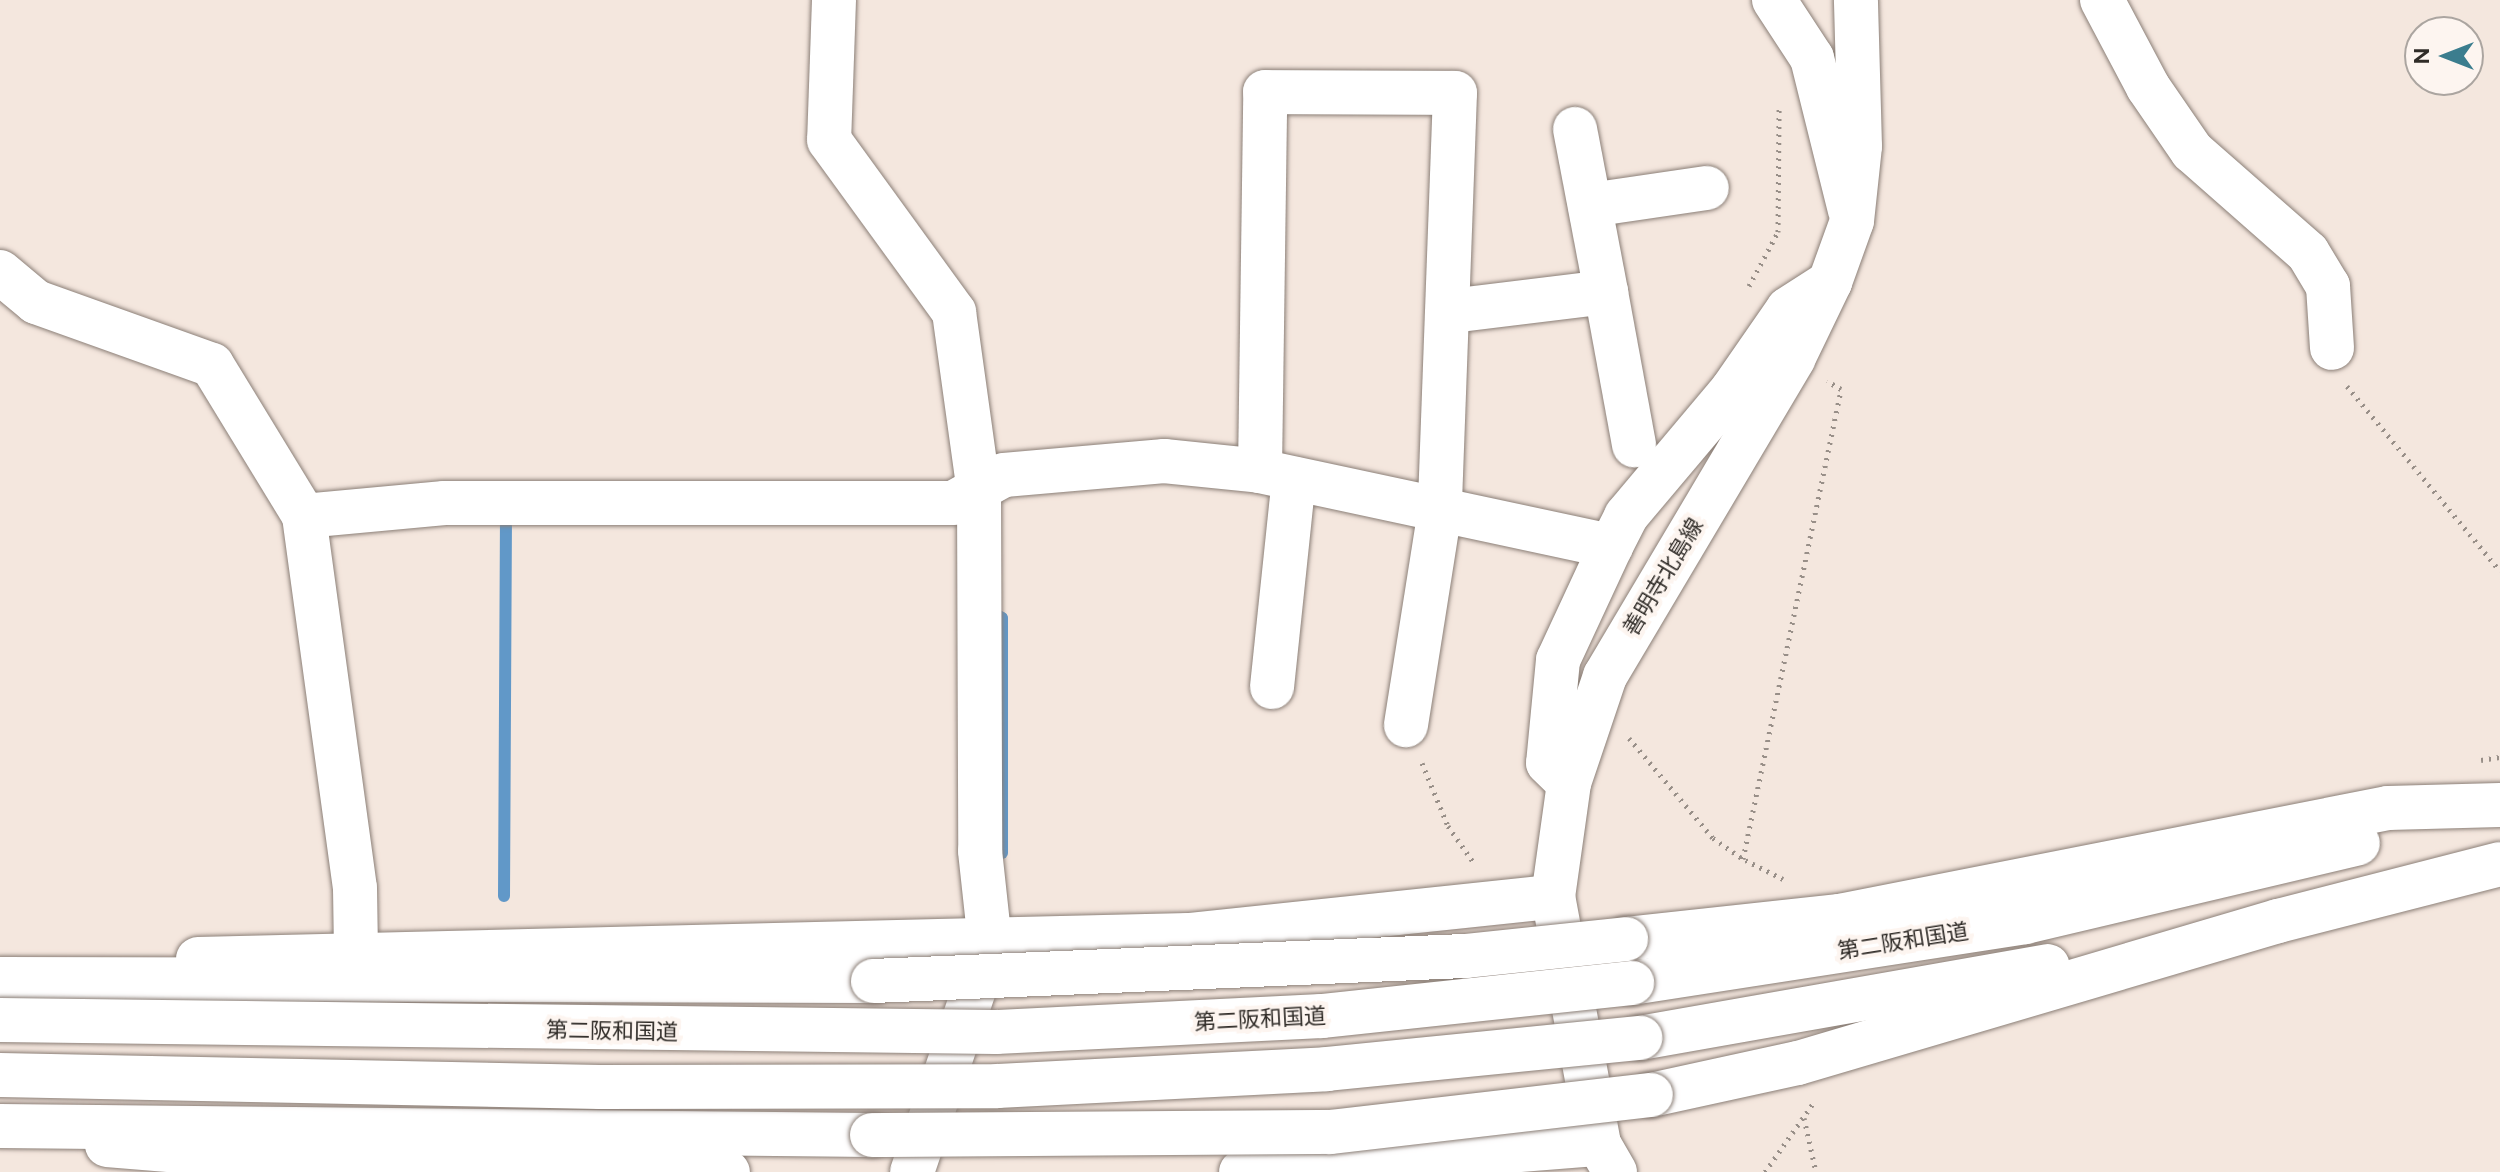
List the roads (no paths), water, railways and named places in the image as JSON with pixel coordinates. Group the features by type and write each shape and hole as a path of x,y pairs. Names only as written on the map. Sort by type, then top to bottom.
{"main road":[{"path":"834,0 829,140 954,312 966,499 980,851 990,943 912,1172"},
{"path":"1774,0 1812,58 1852,221"},
{"name":"善明寺北島線","path":"1607,1158 1553,897 1569,783 1605,676 1793,359 1830,282 1852,221 1860,146 1856,0"},
{"path":"2102,0 2148,87 2192,151 2308,253 2328,286 2332,348"},
{"path":"1272,687 1277,475 1265,92 1455,93 1451,311 1440,510 1406,725"},
{"path":"1575,129 1634,445"},
{"path":"1590,205 1707,188"},
{"path":"0,272 36,302 212,365 304,516 355,888 356,954"},
{"path":"1569,783 1548,763 1558,660 1626,516 1732,390 1788,309 1830,282"},
{"path":"1451,311 1606,292"},
{"path":"304,516 444,503 966,499 1004,475 1164,461 1277,475 1611,546"},
{"name":"第二阪和国道","path":"0,1020 996,1032 1322,1016 1632,983 1841,933 2025,922 2500,807"},
{"path":"0,1126 872,1135 1330,1132 1651,1095 1856,1026 2500,864"},
{"path":"0,977 132,960 990,943 1189,935 1553,897"},
{"path":"0,977 873,981 1465,956 1626,939 1841,933"},
{"path":"0,1075 600,1087 997,1086 1327,1069 1640,1038 1856,1026"},
{"path":"0,1136 351,1168 728,1172"},
{"path":"1241,1172 1607,1158"}],"waterway":[{"path":"504,896 506,526"},
{"path":"994,613 1002,618 1002,853"}]}
